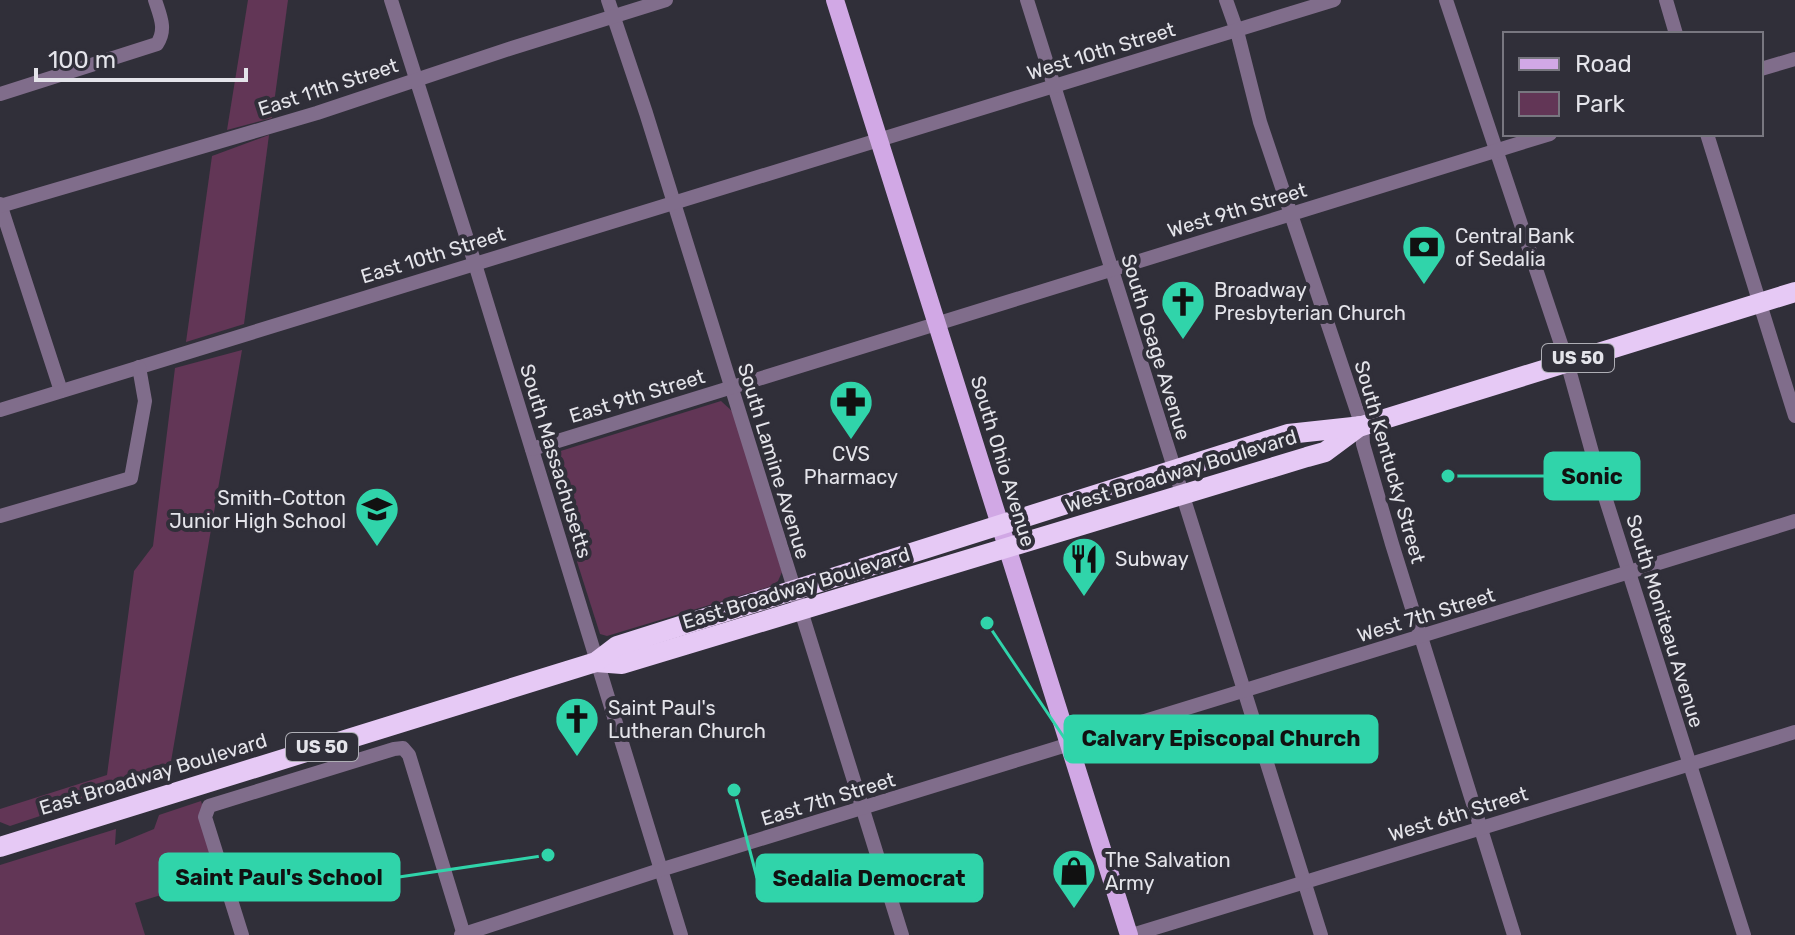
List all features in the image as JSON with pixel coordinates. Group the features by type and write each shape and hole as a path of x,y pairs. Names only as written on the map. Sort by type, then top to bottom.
{"highway":[{"name":"West Broadway Boulevard","path":"1000,523 1288,434 1362,426 1795,292"},
{"name":"West Broadway Boulevard","path":"1008,549 1325,452 1362,426"},
{"name":"East Broadway Boulevard","path":"0,847 596,662 617,646 1000,523"},
{"name":"East Broadway Boulevard","path":"596,662 622,664 1008,549"}],"main road":[{"name":"South Ohio Avenue","path":"835,0 1131,935"}],"street":[{"path":"0,94 157,44 163,27 155,0"},
{"name":"South Massachusetts","path":"391,0 681,935"},
{"name":"South Lamine Avenue","path":"608,0 902,935"},
{"name":"East 11th Street","path":"0,205 277,126 666,0"},
{"name":"South Osage Avenue","path":"1027,0 1321,935"},
{"name":"South Kentucky Street","path":"1226,0 1260,122 1362,426 1365,453 1514,935"},
{"name":"West 10th Street","path":"879,139 1334,0"},
{"name":"South Moniteau Avenue","path":"1446,0 1567,362 1629,573 1744,935"},
{"path":"1666,0 1675,32"},
{"path":"1763,68 1795,59"},
{"name":"West 9th Street","path":"937,323 1544,136"},
{"path":"1708,136 1795,416"},
{"name":"East 10th Street","path":"0,410 879,139"},
{"path":"0,205 61,391"},
{"name":"East 9th Street","path":"532,449 937,323"},
{"path":"0,516 131,478 145,401 139,367"},
{"name":"West 7th Street","path":"1069,746 1795,521"},
{"name":"West 6th Street","path":"1131,935 1795,732"},
{"name":"East 7th Street","path":"463,935 660,870 1069,746"},
{"path":"242,935 205,812 209,806 403,748 409,755 463,935"}],"green space":[{"path":"248,0 288,0 272,118 227,130"},
{"path":"269,135 244,324 186,342 212,156"},
{"path":"242,350 169,773 10,826 0,822 0,809 107,775 134,571 153,546 175,368"},
{"path":"721,401 733,412 782,572 778,581 769,587 607,636 600,634 546,464 547,458 551,454"},
{"path":"201,801 223,876 135,903 145,935 0,935 0,865 116,829 115,845 154,829 159,815"}],"place":[{"name":"Central Bank of Sedalia","path":"1424,286"},
{"name":"Broadway Presbyterian Church","path":"1183,341"},
{"name":"CVS Pharmacy","path":"851,441"},
{"name":"Sonic","path":"1448,476"},
{"name":"Smith-Cotton Junior High School","path":"377,548"},
{"name":"Subway","path":"1084,598"},
{"name":"Calvary Episcopal Church","path":"987,623"},
{"name":"Saint Paul's Lutheran Church","path":"577,758"},
{"name":"Sedalia Democrat","path":"734,790"},
{"name":"Saint Paul's School","path":"548,855"},
{"name":"The Salvation Army","path":"1074,910"}]}
